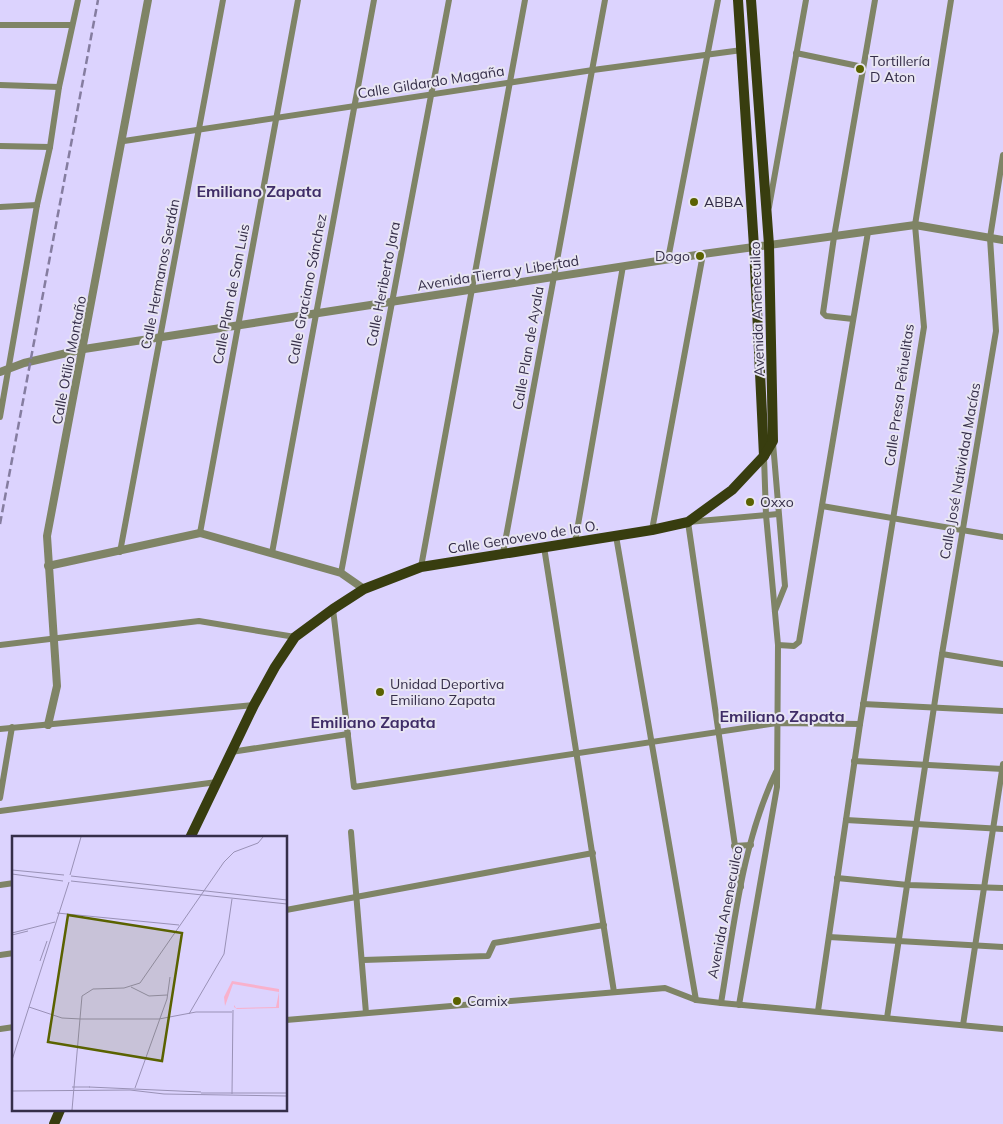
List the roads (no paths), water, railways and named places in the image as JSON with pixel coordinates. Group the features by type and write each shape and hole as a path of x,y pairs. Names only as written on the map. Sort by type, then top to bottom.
{"main road":[{"name":"Avenida Anenecuilco","path":"738,0 754,247 764,456"},
{"name":"Avenida Anenecuilco","path":"751,0 769,245 773,441"},
{"name":"Calle Genovevo de la O.","path":"191,836 254,704 295,637 333,609 364,589 421,567 652,530 688,522 732,490 764,456 773,441"}],"street":[{"path":"0,417 37,205 50,146 59,87 71,25 78,0"},
{"name":"Calle Otilio Montaño","path":"48,725 57,686 47,536 124,141 148,0"},
{"name":"Calle Hermanos Serdán","path":"120,552 201,129 223,0"},
{"name":"Calle Plan de San Luis","path":"200,533 298,0"},
{"name":"Calle Graciano Sánchez","path":"272,553 374,0"},
{"name":"Calle Heriberto Jara","path":"341,573 449,0"},
{"path":"421,567 525,0"},
{"name":"Calle Plan de Ayala","path":"504,553 553,277 606,0"},
{"path":"668,259 718,0"},
{"path":"767,220 806,0"},
{"path":"853,319 826,316 823,312 875,0"},
{"name":"Calle Presa Peñuelitas","path":"818,1012 854,761 924,327 916,225 951,0"},
{"path":"0,25 71,25"},
{"name":"Calle Gildardo Magaña","path":"124,141 592,70 742,50"},
{"path":"796,53 864,67"},
{"path":"0,85 59,87"},
{"path":"0,146 50,146"},
{"name":"Calle José Natividad Macías","path":"888,1018 942,654 996,331 990,238 1003,155"},
{"path":"0,207 37,205"},
{"name":"Avenida Tierra y Libertad","path":"0,372 84,349 668,259 916,225 1003,240"},
{"path":"778,644 794,646 799,642 868,232"},
{"path":"652,530 704,254"},
{"path":"575,542 623,266"},
{"name":"Avenida Anenecuilco","path":"773,441 785,586 774,614"},
{"name":"Avenida Anenecuilco","path":"739,1005 777,787 778,644 766,515 764,456"},
{"path":"822,506 1003,537"},
{"name":"Calle Genovevo de la O.","path":"688,522 778,514"},
{"path":"688,522 741,887"},
{"path":"48,566 120,552 200,533 341,573 364,589"},
{"path":"616,536 696,1000"},
{"path":"544,547 614,992"},
{"path":"333,609 354,787 777,723 860,724"},
{"path":"0,645 199,621 295,637"},
{"path":"942,654 1003,664"},
{"path":"0,729 254,704"},
{"path":"863,704 1003,711"},
{"path":"0,798 12,727"},
{"path":"230,752 348,734"},
{"path":"854,761 1003,768 964,1025"},
{"name":"Avenida Anenecuilco","path":"721,1003 741,887 751,845 769,787 777,770"},
{"path":"0,811 217,782"},
{"path":"846,820 1003,829"},
{"path":"351,832 366,1013"},
{"path":"734,846 751,845"},
{"path":"288,910 593,853"},
{"path":"837,878 908,885 1003,888"},
{"path":"363,960 488,956 494,943 604,925"},
{"path":"829,937 1003,947"},
{"path":"288,1020 665,988 696,1000 1003,1029"},
{"path":"50,1124 57,1116"}],"railway":[{"path":"0,524 98,0"}],"place":[{"name":"Tortillería D Aton","path":"860,69"},
{"name":"ABBA","path":"694,202"},
{"name":"Dogo","path":"700,256"},
{"name":"Oxxo","path":"750,502"},
{"name":"Unidad Deportiva Emiliano Zapata","path":"380,692"},
{"name":"Camix","path":"457,1001"}],"district":[{"name":"Emiliano Zapata","path":"259,191"},
{"name":"Emiliano Zapata","path":"782,716"},
{"name":"Emiliano Zapata","path":"373,722"}]}
